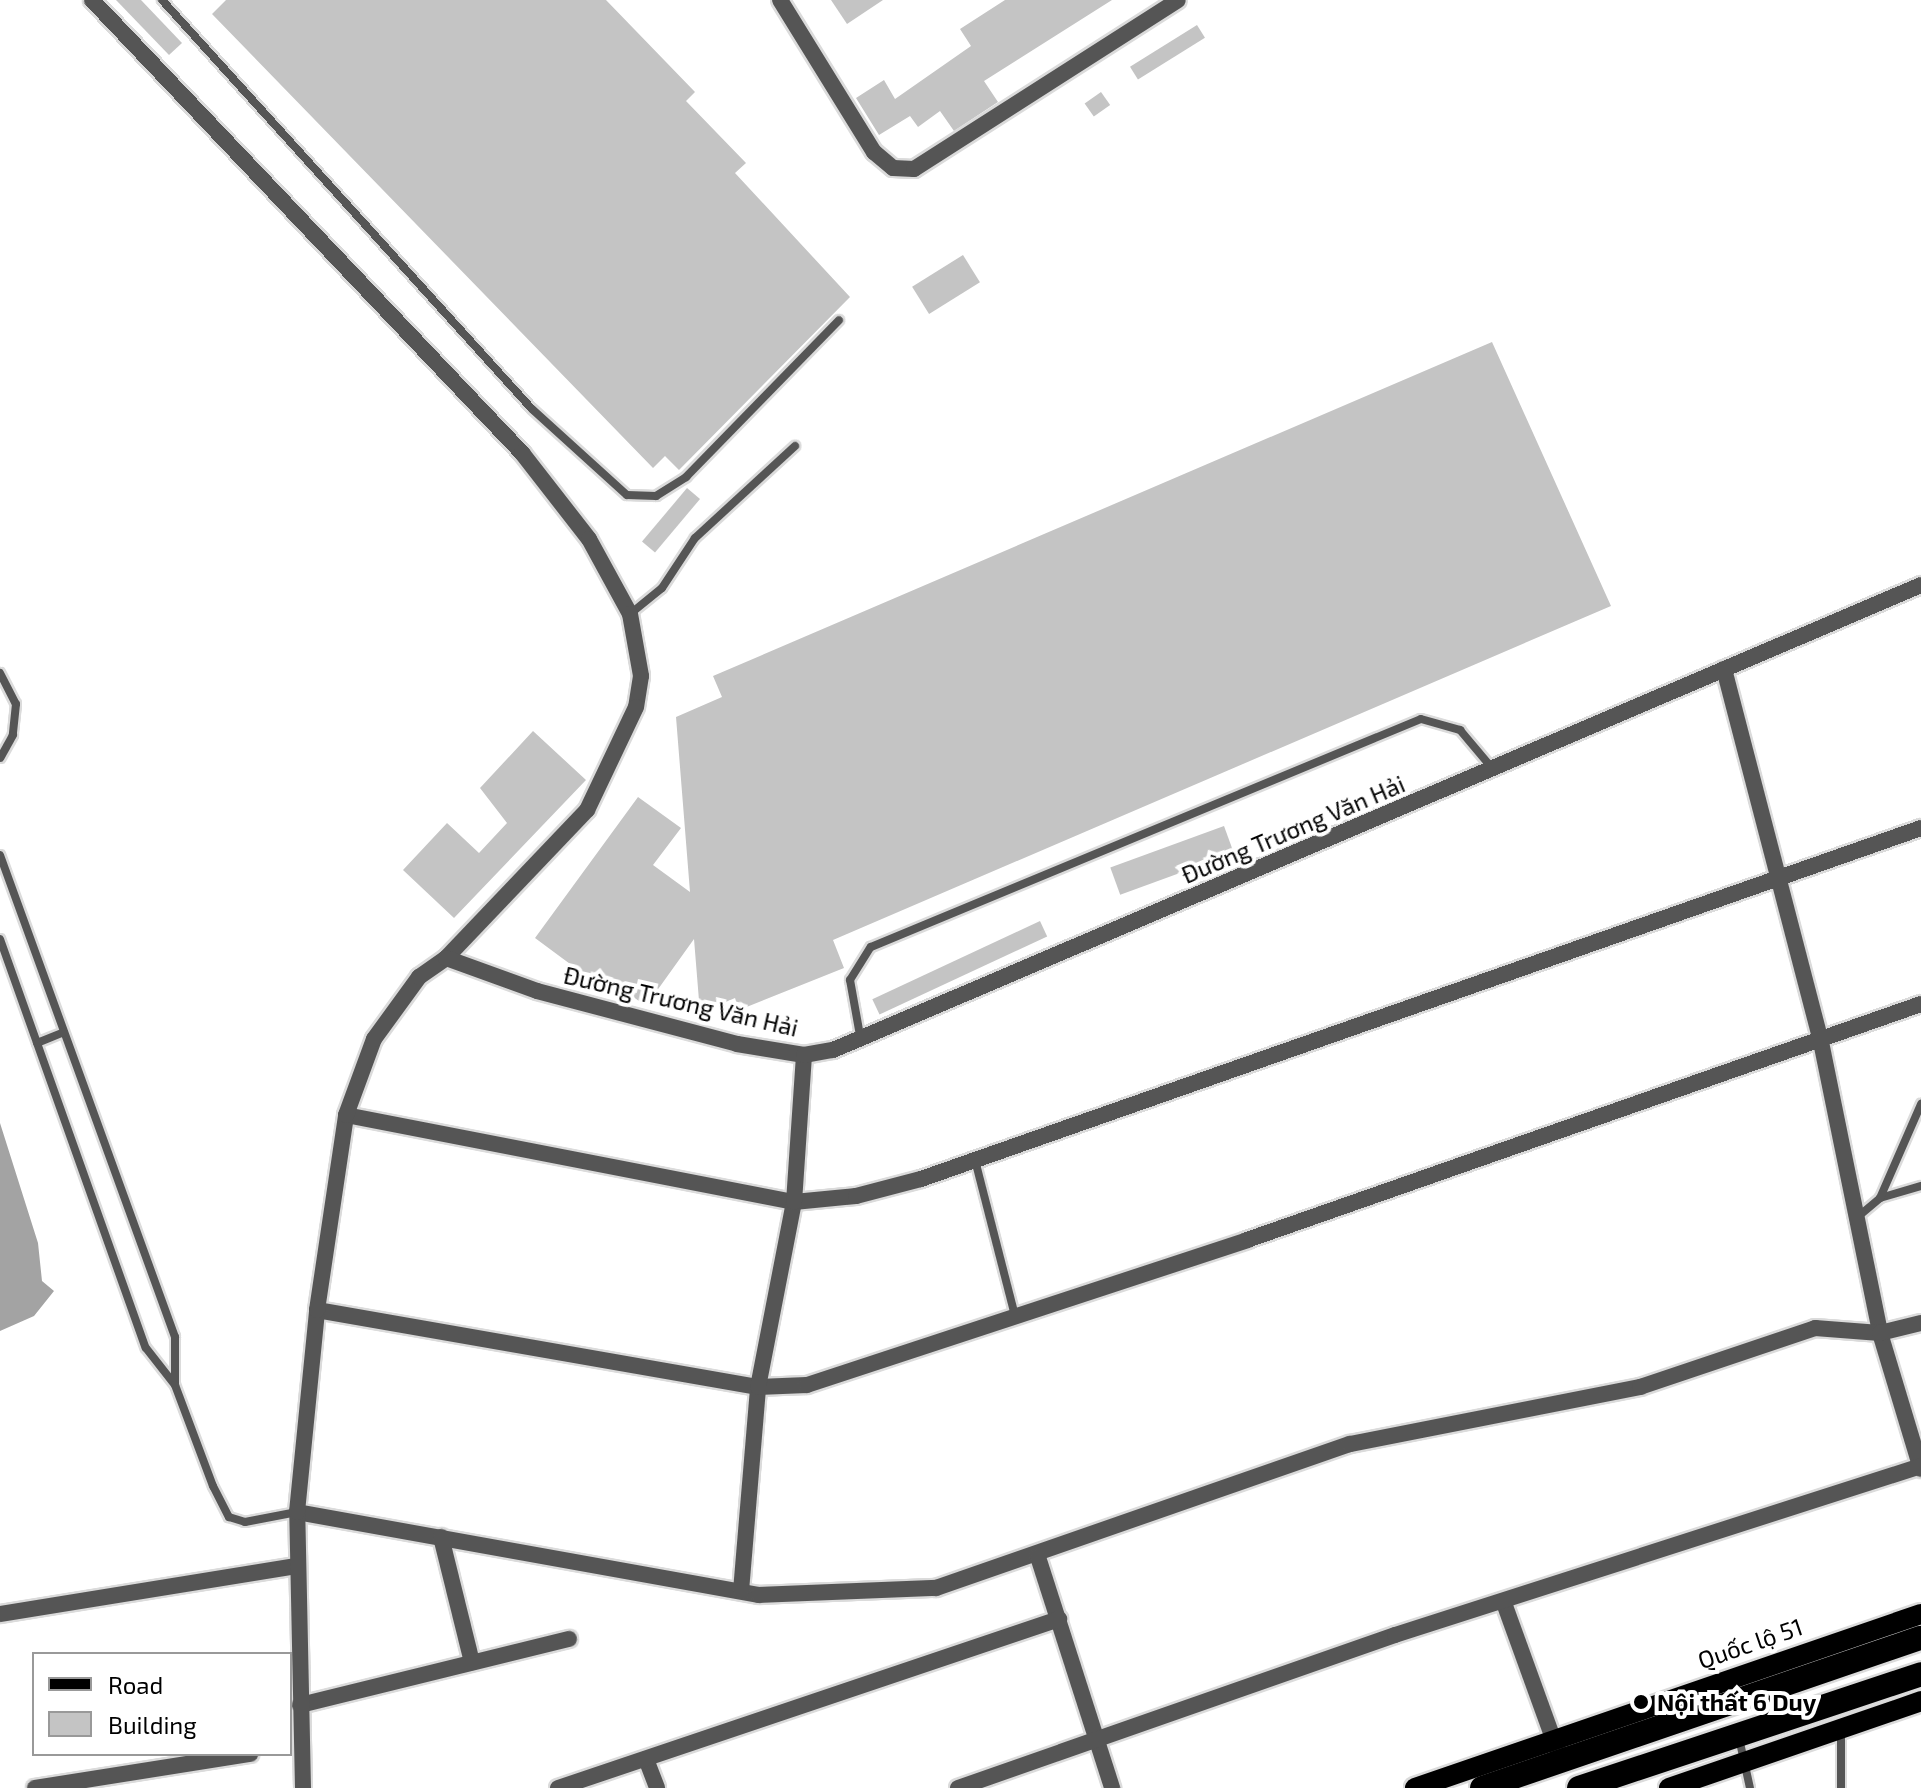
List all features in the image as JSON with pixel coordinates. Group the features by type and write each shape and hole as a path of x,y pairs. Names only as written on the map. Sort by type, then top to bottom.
{"highway":[{"name":"Quốc lộ 51","path":"1482,1788 1558,1751 1921,1638"},
{"path":"1579,1788 1742,1749 1921,1674"}],"main road":[{"name":"Quốc lộ 51","path":"1415,1788 1558,1751 1921,1614"},
{"path":"1669,1788 1742,1749 1841,1728 1921,1701"}],"street":[{"path":"92,0 522,453 589,539 630,614 641,676 636,707 587,810 446,958 419,977 374,1039 346,1115 317,1310 297,1512 300,1705 296,1747 303,1788"},
{"path":"780,0 874,152 893,168 914,169 1178,0"},
{"name":"Đường Trương Văn Hải","path":"446,958 537,991 804,1055 861,1042 1921,585"},
{"path":"958,1788 1504,1603 1921,1468 1880,1333 1860,1215 1820,1037 1724,669"},
{"path":"346,1115 794,1202 878,1191 975,1160 1779,875 1921,828"},
{"path":"317,1310 758,1387 825,1380 1921,1004"},
{"path":"741,1591 758,1387 794,1202 804,1055"},
{"path":"297,1512 741,1591 845,1596 936,1588 1038,1557 1350,1444 1640,1387 1815,1328 1880,1333 1921,1323"},
{"path":"441,1537 472,1662"},
{"path":"1038,1557 1112,1788"},
{"path":"0,1614 296,1566"},
{"path":"1504,1603 1558,1751"},
{"path":"558,1788 1059,1619"},
{"path":"300,1705 569,1639"},
{"path":"35,1788 237,1756"},
{"path":"646,1759 657,1788"}],"lane":[{"path":"162,0 532,409 627,495 656,496 686,477 839,320"},
{"path":"630,614 662,588 695,538 795,446"},
{"path":"0,673 16,704 13,735 0,758"},
{"path":"861,1042 850,980 871,947 1421,719 1460,730 1492,769"},
{"path":"0,855 175,1337 175,1385"},
{"path":"0,939 146,1348 175,1385 229,1517 297,1512"},
{"path":"37,1043 64,1032"},
{"path":"1880,1198 1921,1104"},
{"path":"975,1160 1015,1316"},
{"path":"1860,1215 1880,1198 1921,1186"},
{"path":"1841,1728 1841,1788"},
{"path":"1742,1749 1750,1788"}],"shaded area":[{"path":"0,1123 38,1243 42,1281 54,1291 34,1316 0,1331"}],"building":[{"path":"116,0 141,0 182,43 169,55"},
{"path":"226,0 606,0 695,92 686,101 746,163 735,173 850,297 679,470 665,456 653,468 212,14"},
{"path":"831,0 883,0 847,24"},
{"path":"1005,0 1112,0 984,81 998,102 954,131 940,111 918,127 910,116 879,135 856,98 884,80 895,99 971,46 960,29"},
{"path":"1197,25 1205,38 1138,80 1130,67"},
{"path":"1101,92 1110,105 1094,117 1085,103"},
{"path":"963,255 980,282 929,314 912,287"},
{"path":"1492,342 1611,606 833,940 844,968 739,1010 735,998 700,1013 694,939 646,1006 622,989 616,998 535,938 638,797 681,828 653,865 690,892 676,717 722,697 713,676"},
{"path":"687,488 700,499 655,553 642,542"},
{"path":"533,731 586,780 454,918 403,870 447,823 479,853 507,823 480,788"},
{"path":"1224,826 1234,853 1120,895 1110,867"},
{"path":"1040,921 1047,936 880,1015 872,999"}],"place":[{"name":"Nội thất 6 Duy","path":"1641,1702"}]}
